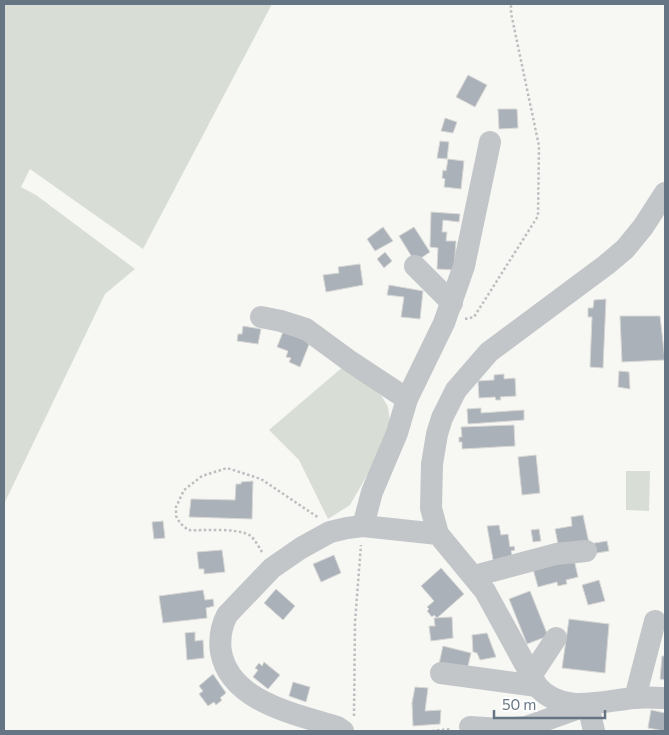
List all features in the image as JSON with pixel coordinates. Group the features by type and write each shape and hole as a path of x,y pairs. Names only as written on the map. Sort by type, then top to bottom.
{"street":[{"path":"363,526 372,492 396,433 407,399 448,313 464,266 490,142"},
{"path":"588,705 558,702 543,693 534,681 485,591 438,534 432,508 432,464 442,418 456,390 489,352 625,249 643,227 665,193"},
{"path":"415,266 448,313"},
{"path":"261,317 306,329 407,399"},
{"path":"348,726 337,727 279,708 252,696 242,689 231,678 223,664 221,649 222,625 227,615 272,568 301,548 330,532 363,526 438,534"},
{"path":"474,576 556,554 586,551"},
{"path":"635,698 655,621"},
{"path":"534,681 556,638"},
{"path":"441,673 534,681"},
{"path":"470,727 502,730 526,728 588,705 635,698 665,698"},
{"path":"588,705 594,731"}],"path":[{"path":"448,313 474,317 538,216 539,146 511,13 511,4"},
{"path":"272,568 252,538 244,532 188,530 176,516 176,507 184,490 202,476 227,468 261,479 324,521 330,532"},
{"path":"348,726 363,526"}],"shaded area":[{"path":"4,4 272,4 143,249 30,169 21,187 36,195 135,269 105,294 4,504"},
{"path":"344,366 381,395 388,407 390,422 386,442 350,505 328,519 299,460 269,430"},
{"path":"626,471 650,471 649,511 626,510"}],"building":[{"path":"468,75 487,85 475,107 456,97"},
{"path":"498,109 517,109 518,128 499,129"},
{"path":"445,118 457,122 453,133 441,131"},
{"path":"440,141 449,142 447,159 437,158"},
{"path":"448,159 464,161 461,189 444,187 443,170 446,171"},
{"path":"431,212 460,214 459,222 443,220 442,232 447,232 446,241 456,241 454,270 437,269 438,248 430,247"},
{"path":"383,227 393,241 375,251 367,239"},
{"path":"414,227 430,252 415,262 399,236"},
{"path":"385,252 392,261 384,268 377,259"},
{"path":"360,264 363,285 326,292 323,275 339,273 338,267"},
{"path":"389,285 423,291 420,319 401,317 404,297 387,295"},
{"path":"606,299 603,368 590,367 592,317 588,317 588,308 593,308 594,300"},
{"path":"620,316 660,316 665,360 622,362"},
{"path":"243,326 261,329 258,344 237,341 238,334 242,334"},
{"path":"283,332 310,342 300,367 289,362 291,358 286,357 288,351 277,347"},
{"path":"619,371 629,372 630,389 618,387"},
{"path":"504,374 504,379 515,378 516,396 500,397 501,400 496,400 495,397 479,398 478,381 494,380 494,375"},
{"path":"481,408 481,413 524,410 524,420 468,424 467,409"},
{"path":"514,425 515,446 462,449 462,442 459,442 459,437 462,437 461,427"},
{"path":"536,455 540,493 522,495 518,457"},
{"path":"253,481 252,519 189,517 191,499 235,500 236,484"},
{"path":"583,515 589,543 559,549 555,529 572,526 571,517"},
{"path":"163,521 165,538 154,539 152,522"},
{"path":"499,525 501,535 508,534 510,547 514,546 515,550 511,551 513,561 494,565 487,526"},
{"path":"539,529 541,541 533,542 531,530"},
{"path":"607,541 609,551 591,554 589,544"},
{"path":"222,550 225,572 204,574 204,569 199,569 197,552"},
{"path":"334,555 341,573 321,582 313,564"},
{"path":"574,559 578,577 566,580 567,584 558,586 557,582 538,587 533,569"},
{"path":"441,568 464,594 437,618 434,615 432,617 427,611 429,609 427,607 434,601 421,586"},
{"path":"599,580 605,601 588,605 582,585"},
{"path":"276,589 295,606 283,620 264,603"},
{"path":"203,590 205,600 213,599 214,606 206,608 207,618 163,623 159,596"},
{"path":"530,591 548,636 527,644 509,599"},
{"path":"452,617 453,638 431,641 429,626 435,626 434,618"},
{"path":"569,619 609,624 605,673 562,668"},
{"path":"195,632 195,641 203,640 204,658 187,660 185,633"},
{"path":"487,633 496,657 480,660 477,653 473,652 472,635"},
{"path":"443,646 471,653 467,670 439,664"},
{"path":"662,656 665,656 665,680 660,679"},
{"path":"264,662 280,675 268,689 253,677 258,670 255,668 259,663 262,666"},
{"path":"213,674 226,693 216,705 214,702 208,706 199,694 203,691 199,686"},
{"path":"293,682 310,687 306,702 289,696"},
{"path":"415,687 428,688 425,711 441,710 440,724 413,726 412,703"},
{"path":"651,710 665,713 665,731 648,728"}]}
